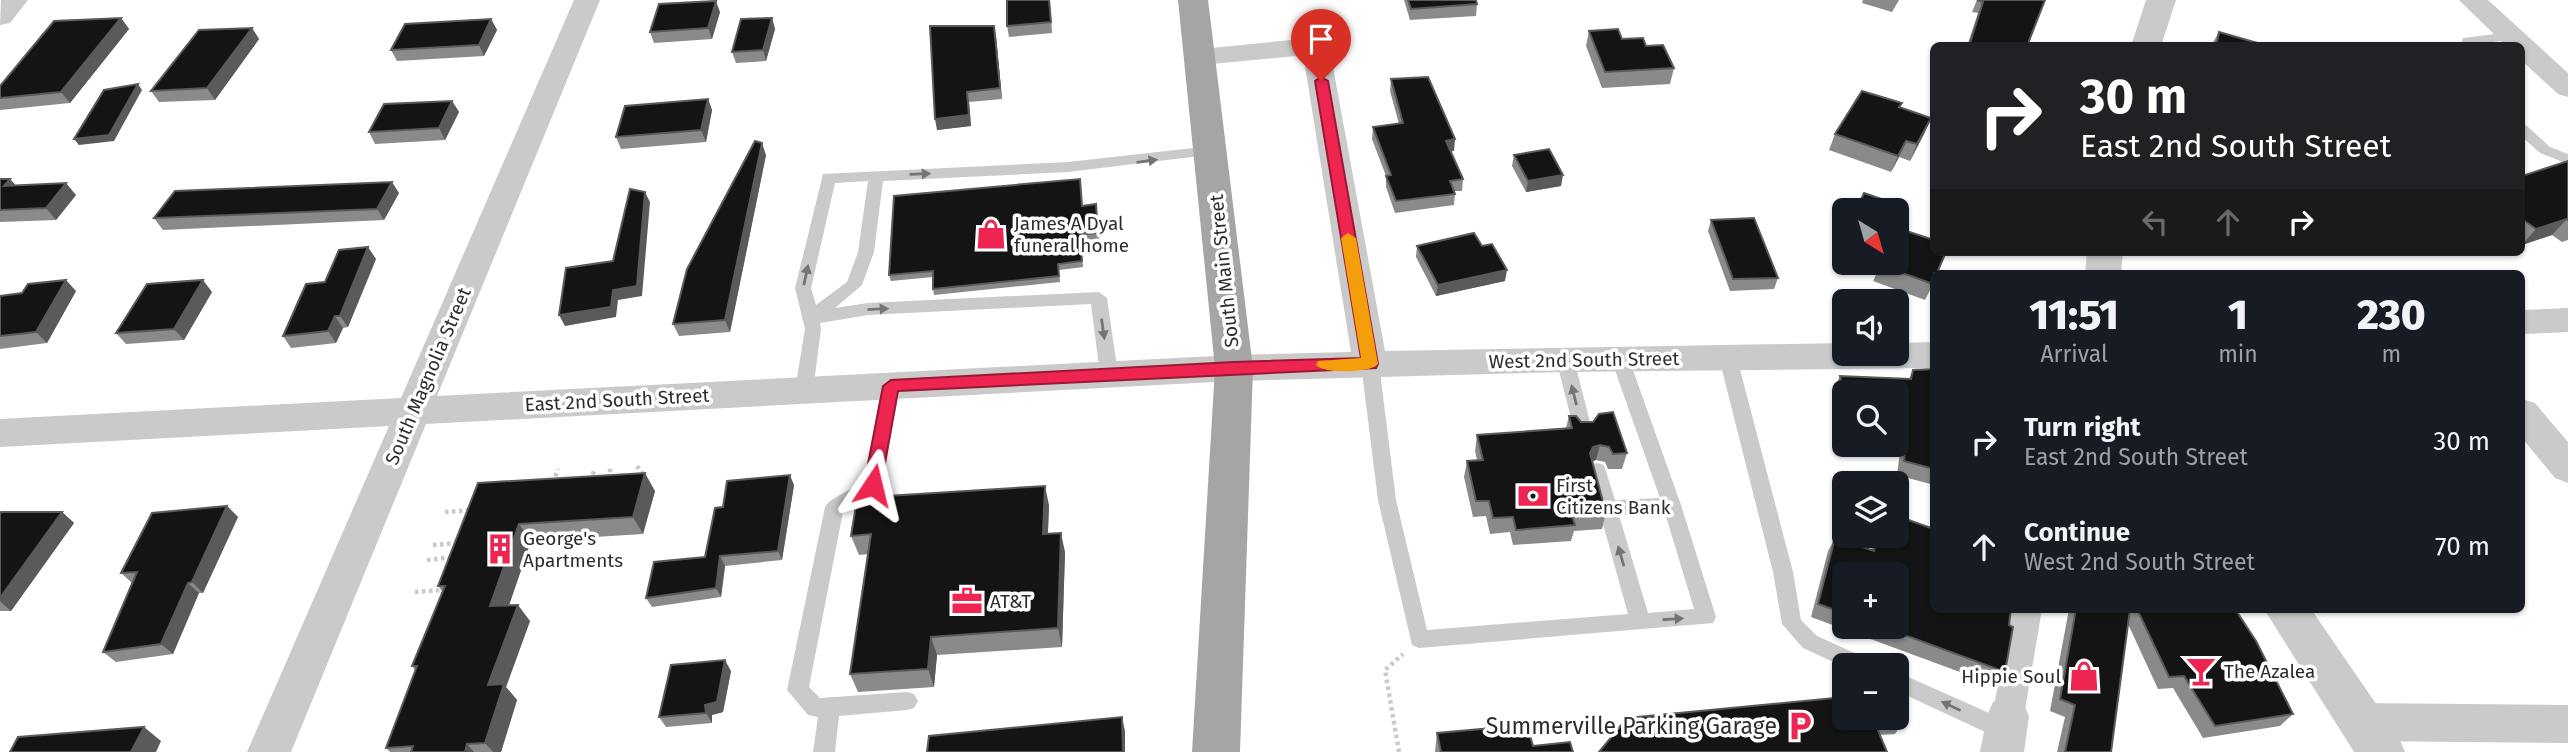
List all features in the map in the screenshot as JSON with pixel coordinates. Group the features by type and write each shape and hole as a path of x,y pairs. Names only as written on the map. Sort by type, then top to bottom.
{"main road":[{"name":"South Main Street","path":"1193,0 1234,368 1216,752"}],"street":[{"path":"0,17 15,0"},
{"name":"South Magnolia Street","path":"269,752 587,0"},
{"path":"2147,42 2161,0"},
{"path":"2472,0 2518,42"},
{"path":"1201,57 1301,47 1317,56 1370,364"},
{"path":"2525,49 2568,88"},
{"path":"2525,322 2568,320"},
{"name":"West 2nd South Street","path":"1234,368 1565,359 1930,355"},
{"name":"East 2nd South Street","path":"0,433 1234,368"},
{"path":"2525,417 2568,468"},
{"path":"2005,733 2025,613"},
{"path":"2289,613 2371,737 2568,724"}],"lane":[{"path":"2468,42 2511,36"},
{"path":"2525,132 2544,150 2568,159"},
{"path":"804,390 813,329 803,288 828,178 1142,162 1211,150"},
{"path":"811,318 854,285 866,252 876,176"},
{"path":"811,318 868,309 1099,298 1109,374"},
{"path":"1728,358 1783,572 1792,624 1810,642 1834,653"},
{"path":"1565,359 1583,430"},
{"path":"1370,364 1387,500 1419,639 1706,617 1672,505 1620,359"},
{"path":"891,386 873,485 857,497 834,508 798,690 816,708 907,701"},
{"path":"1597,470 1640,621"},
{"path":"1607,508 1672,505"},
{"path":"1909,687 2005,733"},
{"path":"824,752 830,706"}],"path":[{"path":"638,466 645,477 643,484"},
{"path":"608,480 611,467"},
{"path":"551,488 558,469"},
{"path":"588,486 595,469"},
{"path":"445,512 473,510"},
{"path":"433,545 460,543"},
{"path":"427,559 455,557"},
{"path":"415,592 457,590"},
{"path":"1399,752 1384,670 1419,639"}],"building":[{"path":"1007,0 1049,0 1051,22 1007,26"},
{"path":"1408,0 1476,0 1477,4 1411,9"},
{"path":"1977,0 2045,0 2029,42 1970,42 1983,2"},
{"path":"716,1 708,28 650,32 659,4"},
{"path":"121,18 61,92 0,98 0,86 54,21"},
{"path":"772,18 763,50 732,52 741,19"},
{"path":"491,19 479,45 391,50 405,24"},
{"path":"930,26 994,26 1000,88 967,92 969,115 935,119"},
{"path":"252,28 207,88 151,91 199,30"},
{"path":"1618,29 1622,39 1643,38 1646,46 1663,45 1674,68 1605,72 1589,31"},
{"path":"2219,32 2254,42 2217,42"},
{"path":"1428,77 1455,139 1446,141 1463,179 1450,181 1455,194 1396,201 1386,176 1391,175 1373,127 1403,123 1391,79"},
{"path":"138,84 109,135 74,139 104,90"},
{"path":"1862,91 1902,103 1899,107 1930,118 1917,144 1906,141 1898,156 1835,134"},
{"path":"708,99 701,130 616,137 625,106"},
{"path":"452,101 439,128 369,132 384,104"},
{"path":"755,141 762,143 725,320 673,324 687,269"},
{"path":"1549,149 1563,175 1528,181 1514,155"},
{"path":"2568,161 2568,220 2536,229 2525,221 2525,175"},
{"path":"0,179 10,179 4,186 66,183 46,208 0,210"},
{"path":"1080,179 1082,206 1096,204 1098,233 1080,234 1082,261 1058,264 1059,276 933,289 933,271 889,275 894,196"},
{"path":"392,182 377,209 154,218 175,191"},
{"path":"630,189 645,192 637,286 613,290 611,307 559,315 566,268 613,261"},
{"path":"1864,193 1879,198 1862,198"},
{"path":"1754,218 1778,278 1733,279 1711,220"},
{"path":"1909,232 1930,239 1930,256 1944,256 1938,270 1930,270 1930,283 1908,275"},
{"path":"1474,233 1482,246 1492,244 1507,270 1438,285 1417,246"},
{"path":"368,247 340,316 335,316 328,331 283,336 306,284 325,282 339,250"},
{"path":"66,280 36,332 0,336 0,296 22,293 28,284"},
{"path":"203,280 174,329 116,333 147,284"},
{"path":"1930,369 1930,468 1904,461 1905,457 1909,457 1909,380 1841,380 1840,376 1911,379 1913,370"},
{"name":"First Citizens Bank","path":"1613,412 1627,453 1613,454 1609,447 1600,445 1593,447 1590,453 1606,513 1572,516 1575,525 1516,530 1513,517 1493,518 1489,501 1476,501 1467,461 1483,460 1477,435 1572,428 1569,416 1576,416 1581,422 1593,422 1599,414"},
{"path":"645,473 633,517 519,524 490,606 518,605 488,685 504,684 485,743 467,744 465,752 411,752 413,746 386,748 417,666 412,666 445,586 438,586 478,483"},
{"path":"790,475 778,551 720,556 716,588 646,598 654,562 705,557 715,508 723,507 727,481"},
{"name":"AT&T","path":"1045,486 1043,534 1061,533 1058,628 931,637 928,669 850,674 871,534 851,536 856,505 870,504 871,497"},
{"path":"227,506 161,644 103,652 137,572 121,573 152,513"},
{"path":"62,512 0,598 0,513"},
{"path":"1909,520 1930,528 1930,613 2010,613 2009,625 2013,627 2005,672 1909,637 1909,562 1832,562 1832,609 1818,604 1832,548 1865,548 1874,551 1875,548 1909,548"},
{"path":"2075,613 2129,613 2111,752 2065,752 2075,705 2060,699"},
{"path":"2139,613 2238,613 2256,641 2293,714 2215,726 2184,676 2169,677"},
{"path":"725,660 717,702 705,705 706,713 659,717 671,665"},
{"name":"Summerville Parking Garage","path":"1832,698 1832,730 1878,730 1887,752 1599,752 1627,718"},
{"path":"1122,717 1123,752 927,752 929,736"},
{"path":"1527,725 1533,746 1570,742 1573,752 1441,752 1437,733"},
{"path":"144,727 131,752 10,752 18,737"}],"slow traffic":[{"path":"1324,365 1370,364 1348,238"}],"place":[{"name":"James A Dyal funeral home","path":"991,234"},
{"name":"First Citizens Bank","path":"1533,496"},
{"name":"George's Apartments","path":"500,549"},
{"name":"AT&T","path":"967,601"},
{"name":"The Azalea","path":"2201,671"},
{"name":"Hippie Soul","path":"2084,676"},
{"name":"Summerville Parking Garage","path":"1800,726"}],"route":[{"path":"873,485 891,386 1234,368 1370,364 1321,81"}]}
